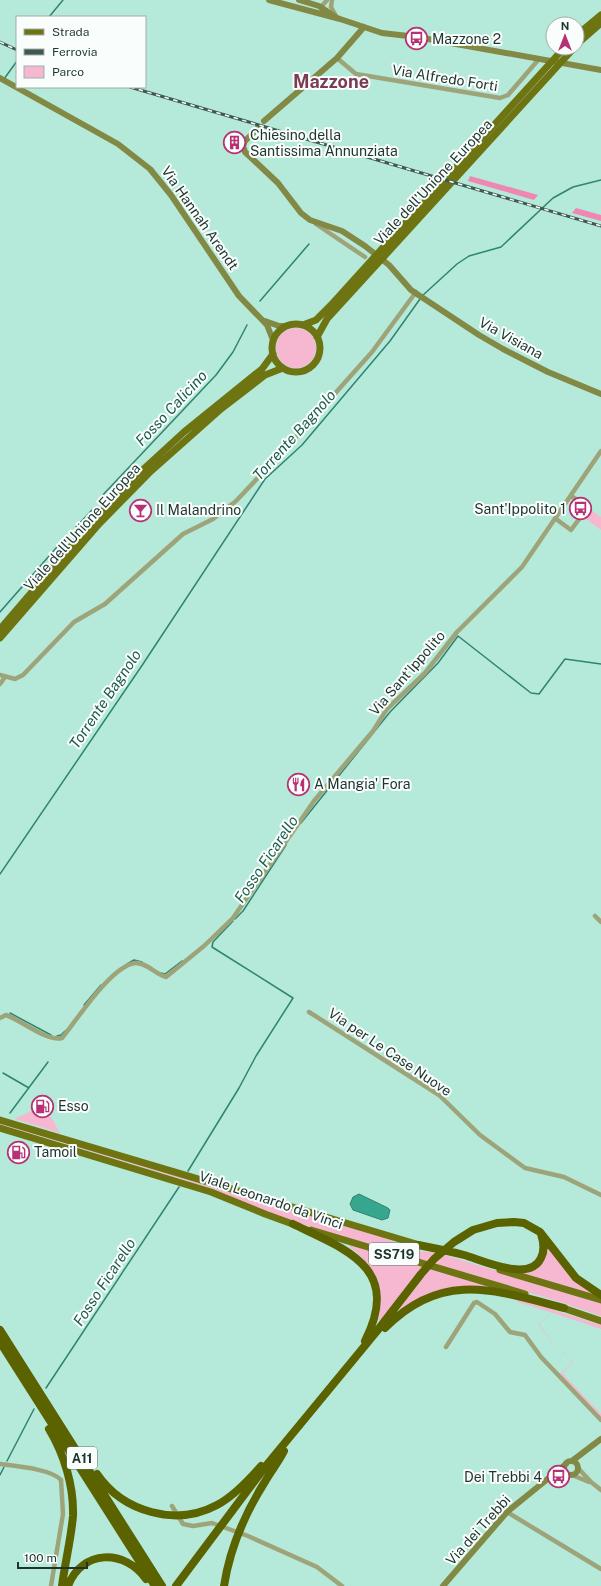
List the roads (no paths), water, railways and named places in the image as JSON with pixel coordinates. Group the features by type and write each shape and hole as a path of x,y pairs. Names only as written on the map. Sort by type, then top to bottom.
{"highway":[{"path":"178,1583 223,1526 266,1467 292,1437 421,1274 446,1247 473,1230 497,1222 514,1222 524,1224 540,1232 576,1278 601,1295"},
{"path":"293,1224 346,1250 364,1264 370,1275 375,1291 376,1308 372,1327 356,1357"},
{"path":"418,1245 464,1255 507,1268 522,1270 532,1267 540,1261 544,1252 544,1242 540,1232"},
{"path":"356,1357 395,1318 417,1303 444,1292 465,1289 493,1291 564,1308"},
{"name":"A11","path":"0,1330 162,1586"},
{"name":"A11","path":"0,1342 155,1586"},
{"path":"30,1389 32,1399 59,1447 70,1484 73,1516 62,1586"},
{"path":"65,1431 74,1440 99,1477 120,1497 147,1511 177,1516 203,1511 223,1502 242,1486 292,1437"},
{"path":"224,1586 230,1559 239,1532 254,1500 292,1437"},
{"path":"68,1586 74,1573 84,1564 104,1557 124,1560 145,1577 151,1586"}],"main road":[{"path":"585,28 601,15"},
{"path":"585,37 601,24"},
{"name":"Viale dell'Unione Europea","path":"0,638 94,529 143,478 227,404 265,375 283,368 293,371 300,371 312,365 319,353 319,343 317,337 327,319 521,101 558,56"},
{"name":"Viale dell'Unione Europea","path":"287,326 303,325 316,320 521,101 566,56"},
{"path":"303,325 317,337"},
{"path":"283,368 278,364 273,354 273,340 278,331 287,326"},
{"name":"Viale dell'Unione Europea","path":"0,629 86,529 136,476 184,432 262,370 273,354"},
{"name":"Viale Leonardo da Vinci","path":"0,1120 601,1300"},
{"name":"Viale Leonardo da Vinci","path":"0,1128 205,1190 293,1224 494,1285 601,1321"}],"street":[{"path":"268,0 340,19 386,34 417,37 601,70"},
{"path":"299,0 321,7 340,19"},
{"path":"312,12 318,11 326,0"},
{"path":"332,0 331,10 340,19"},
{"path":"264,121 337,58 364,27"},
{"name":"Via Alfredo Forti","path":"337,58 356,74 500,98 508,94 539,59"},
{"name":"Via Hannah Arendt","path":"2,79 16,87"},
{"name":"Via Hannah Arendt","path":"18,88 113,141 145,165 167,190 240,296 263,320"},
{"path":"259,127 245,141 243,146 245,152 278,183 301,212 310,220 364,257"},
{"name":"Via Visiana","path":"310,220 342,231 365,246 389,266 407,286 479,336 503,350 548,372 601,394"},
{"path":"0,684 2,676 15,679 23,675 74,622 105,604 183,534 213,519 236,501 289,446 372,352 419,294"},
{"path":"263,320 272,324 287,326"},
{"path":"263,320 270,329 273,340"},
{"path":"571,496 588,507 571,530 556,519 571,496 601,451"},
{"name":"Via Sant'Ippolito","path":"0,1018 6,1015 48,1037 56,1039 62,1038 94,995 112,977 128,966 134,963 140,964 166,977 208,943 241,908 314,801 373,731 387,709 425,673 457,632 522,567 556,519"},
{"path":"595,916 601,922"},
{"name":"Via per Le Case Nuove","path":"309,1012 439,1095 480,1135 525,1168 564,1177 601,1195"},
{"path":"446,1347 474,1304 478,1302 495,1314 511,1332 525,1335 541,1357 601,1420"},
{"name":"Via dei Trebbi","path":"443,1586 507,1512 550,1476 601,1439"},
{"path":"570,1474 576,1473 580,1454"},
{"path":"591,1482 570,1474 564,1469 569,1463 578,1467 591,1482 601,1490"},
{"path":"0,1464 48,1473 58,1476 61,1480 63,1514 51,1586"},
{"name":"Via dei Trebbi","path":"550,1476 570,1474"},
{"path":"172,1506 180,1522 184,1524 193,1526 212,1523 248,1536 317,1567 342,1586"},
{"path":"507,1512 601,1569"}],"waterway":[{"path":"50,16 63,0"},
{"path":"4,79 16,62"},
{"name":"Torrente Bagnolo","path":"422,296 457,264 469,256 501,247 553,198 573,187 601,180"},
{"name":"Fosso Calicino","path":"260,301 309,244"},
{"name":"Torrente Bagnolo","path":"0,874 143,664 265,479 302,445 390,341 420,299"},
{"name":"Fosso Calicino","path":"100,498 216,375 233,352 247,325"},
{"name":"Fosso Calicino","path":"76,527 92,510"},
{"name":"Fosso Calicino","path":"0,612 64,539"},
{"name":"Fosso Ficarello","path":"301,823 390,712 438,663 458,636 531,693 539,694 565,659 601,664"},
{"name":"Fosso Ficarello","path":"235,919 243,911 286,845"},
{"name":"Fosso Ficarello","path":"188,1171 239,1088 256,1056 293,998 212,947 213,942 233,921"},
{"path":"127,964 134,960 142,962"},
{"path":"161,973 165,974 182,961"},
{"path":"84,1005 101,985"},
{"path":"10,1013 51,1035"},
{"path":"57,1036 61,1035 65,1031"},
{"path":"10,1113 48,1062"},
{"path":"3,1073 29,1088"},
{"name":"Fosso Ficarello","path":"46,1388 179,1187"},
{"name":"Fosso Ficarello","path":"7,1461 34,1409"},
{"name":"Fosso Ficarello","path":"0,1475 4,1467"}],"railway":[{"path":"0,42 16,50"},
{"path":"133,88 601,226"}],"place":[{"name":"Mazzone 2","path":"416,39"},
{"name":"Chiesino della Santissima Annunziata","path":"235,143"},
{"name":"Sant'Ippolito 1","path":"581,509"},
{"name":"Il Malandrino","path":"140,510"},
{"name":"A Mangia' Fora","path":"299,784"},
{"name":"Esso","path":"42,1106"},
{"name":"Tamoil","path":"19,1152"},
{"name":"Dei Trebbi 4","path":"558,1477"}],"district":[{"name":"Mazzone","path":"331,81"}]}
